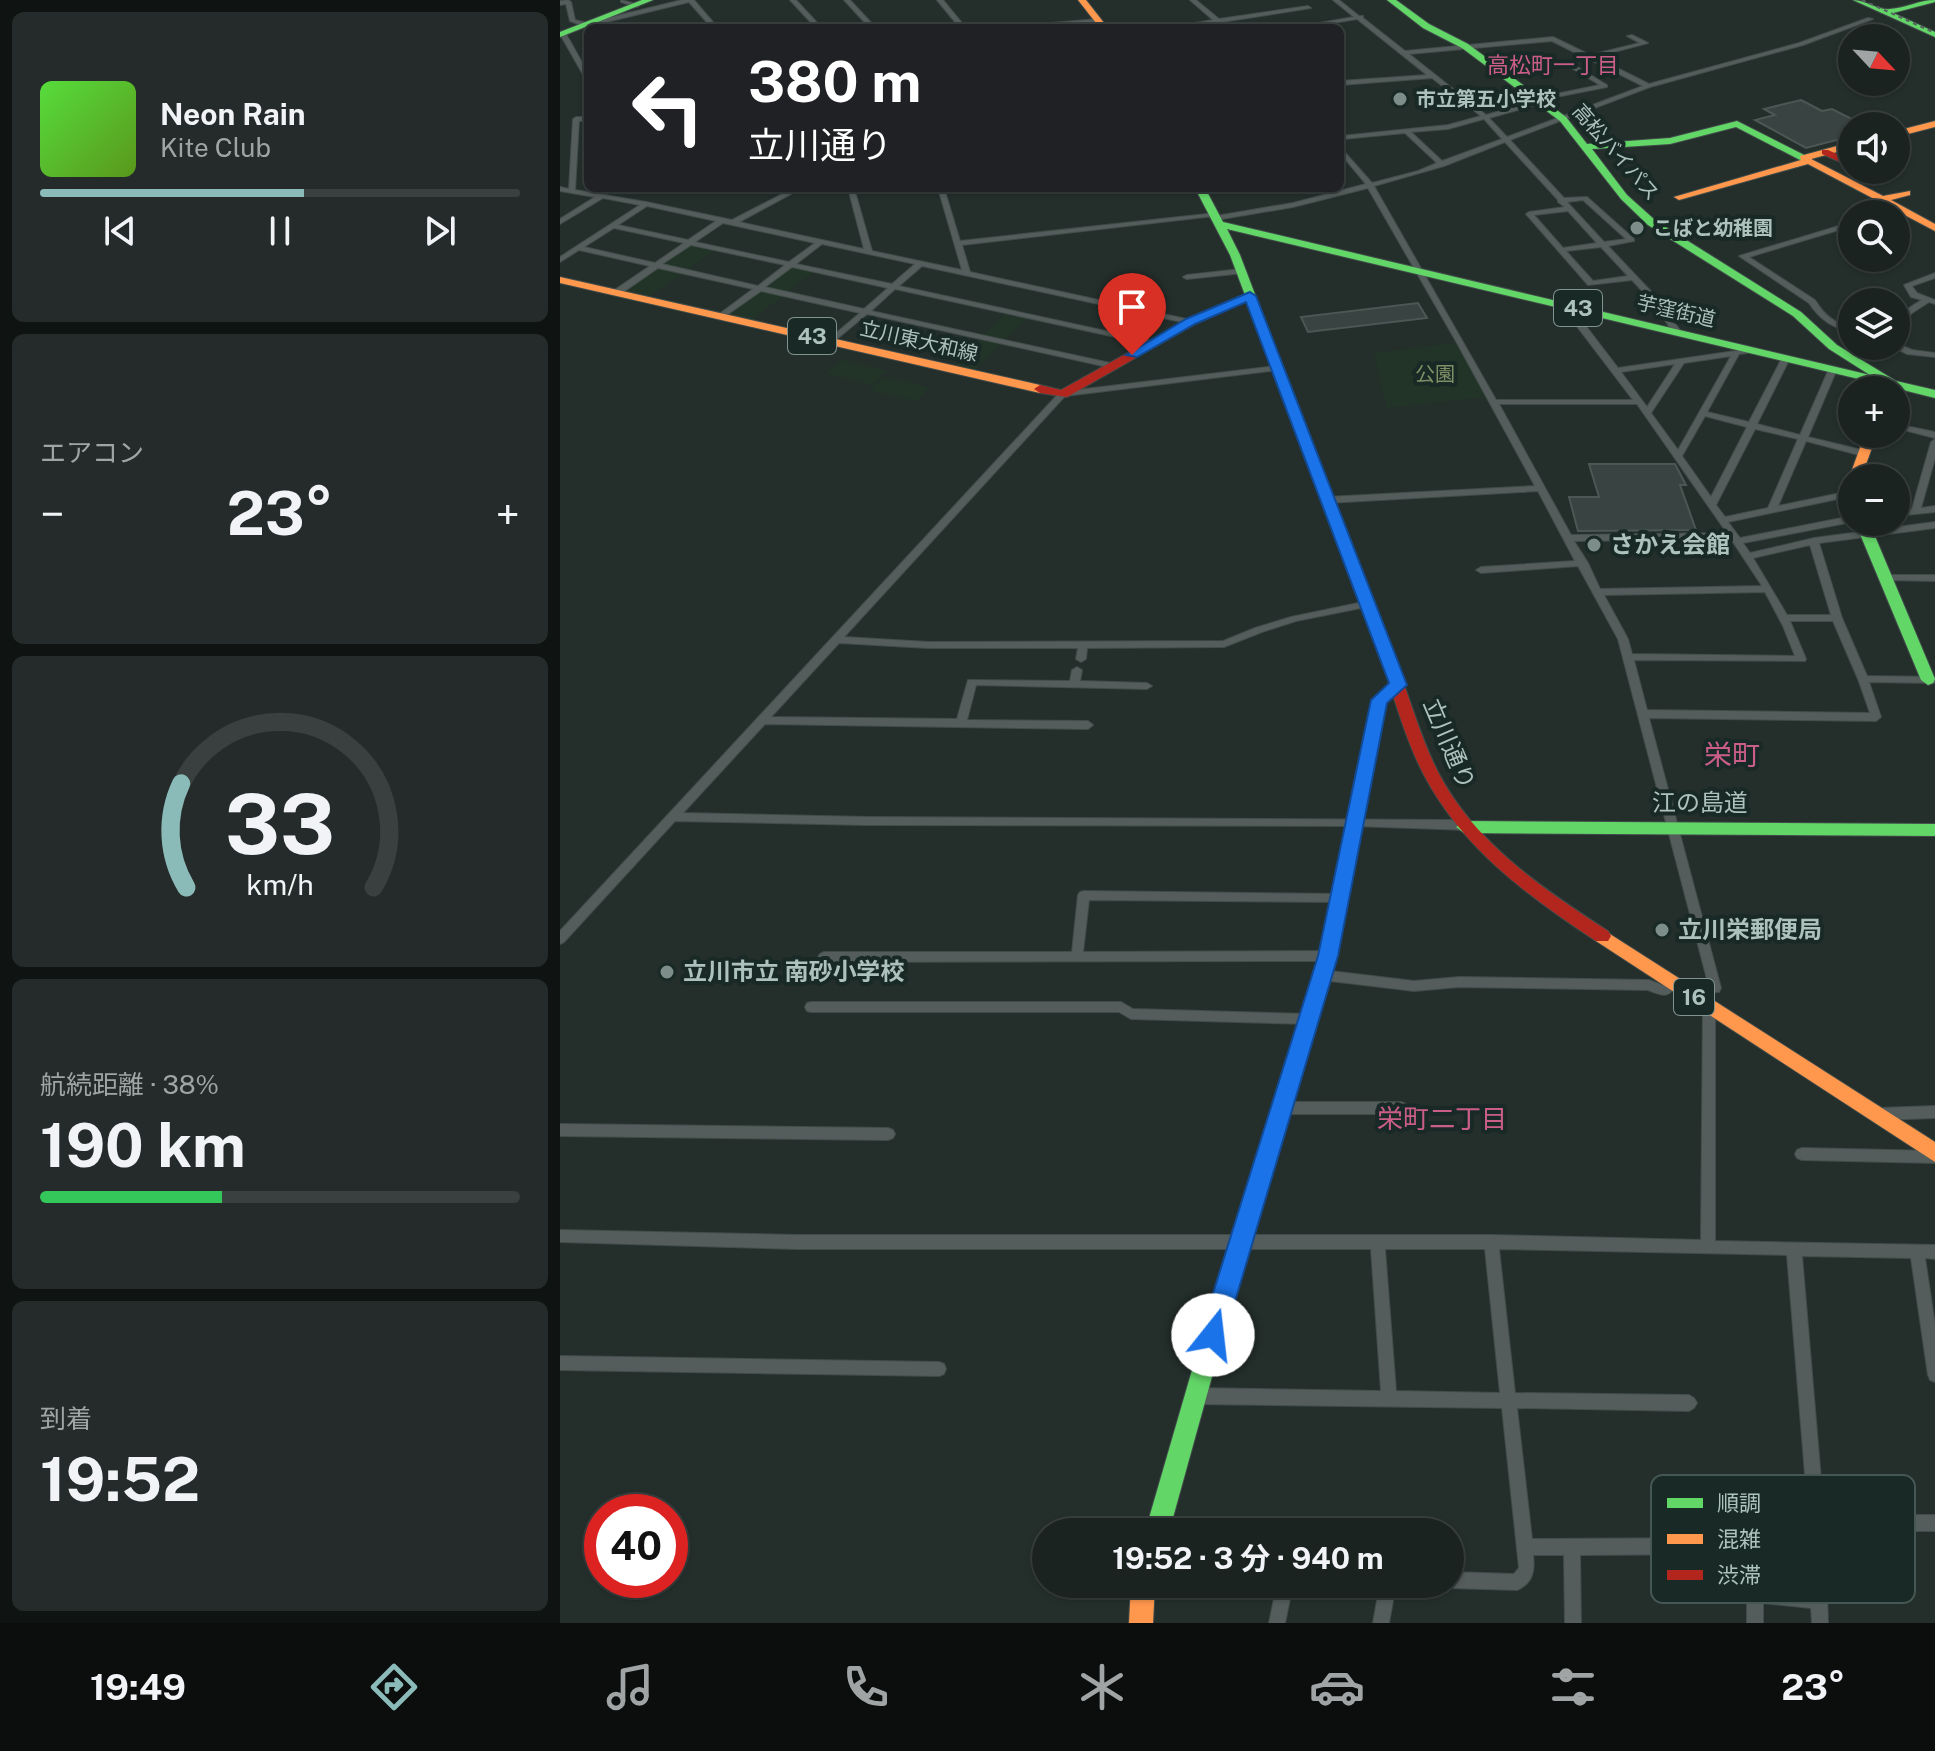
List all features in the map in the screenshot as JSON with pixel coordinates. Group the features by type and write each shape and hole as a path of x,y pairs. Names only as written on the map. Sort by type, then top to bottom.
{"main road":[{"path":"1082,0 1100,24"},
{"name":"高松バイパス","path":"1391,0 1540,100 1563,119 1624,197 1652,223 1797,314 1833,347 1874,376"},
{"path":"1857,0 1935,35"},
{"path":"1870,0 1887,14 1935,29"},
{"path":"572,28 634,1"},
{"path":"1887,14 1934,3"},
{"path":"1586,147 1670,141 1737,124 1806,159 1875,200"},
{"path":"1910,130 1935,124"},
{"path":"1679,197 1838,149"},
{"path":"1825,152 1838,158"},
{"name":"立川通り","path":"1202,192 1241,271 1431,774 1464,827 1483,848 1539,893 1935,1155"},
{"path":"1898,200 1907,193"},
{"path":"1910,217 1935,228"},
{"name":"芋窪街道","path":"1217,219 1855,376"},
{"name":"立川東大和線","path":"560,280 1063,394"},
{"path":"1063,394 1191,322 1250,296"},
{"name":"芋窪街道","path":"1910,390 1935,394"},
{"path":"1860,464 1865,448"},
{"path":"1868,536 1933,685"},
{"path":"1161,1518 1239,1243 1328,956 1379,700 1398,685"},
{"name":"江の島道","path":"1464,827 1935,830"},
{"path":"1141,1623 1142,1598"}],"street":[{"path":"589,24 690,0 711,24"},
{"path":"793,0 815,24"},
{"path":"847,0 869,24"},
{"path":"940,0 960,24"},
{"path":"1193,0 1222,24"},
{"path":"1336,0 1484,116 1670,318 1677,332"},
{"path":"560,3 568,2 572,28 584,66"},
{"path":"1197,24 1308,8"},
{"path":"1344,191 1442,165 1648,86 1717,64 1801,44 1887,14"},
{"path":"1318,24 1361,17"},
{"path":"1344,140 1448,127 1540,100 1605,86 1566,63 1645,43 1630,36"},
{"path":"1405,53 1553,39 1648,86"},
{"path":"1344,76 1350,83"},
{"path":"1344,83 1432,76"},
{"path":"1563,95 1585,111"},
{"path":"572,192 576,119 584,119"},
{"path":"1407,132 1442,165"},
{"path":"1322,975 1414,986 1459,982 1649,985 1664,991 1676,985 1715,988 1629,657 1570,538 1495,402 1344,145"},
{"path":"560,189 646,204 1191,322"},
{"path":"731,223 791,192"},
{"path":"852,192 869,253"},
{"path":"942,192 967,274"},
{"path":"959,243 1217,219 1341,192"},
{"path":"560,222 602,196"},
{"path":"1560,201 1585,198 1632,240 1561,250"},
{"path":"560,260 646,204"},
{"path":"1567,209 1529,214 1591,283 1633,278"},
{"path":"616,293 721,221"},
{"path":"613,226 1152,343"},
{"path":"1838,228 1743,256 1812,302 1818,313 1838,327"},
{"path":"721,317 817,242"},
{"path":"578,248 1112,366"},
{"path":"1202,262 1210,274"},
{"path":"832,341 920,264"},
{"path":"1187,277 1241,271"},
{"path":"1932,301 1914,295 1908,285 1935,275"},
{"path":"1910,311 1932,301"},
{"path":"1566,306 1618,370 1713,503 1785,618 1801,659 1629,657"},
{"path":"1618,370 1753,350"},
{"path":"1910,352 1935,355"},
{"path":"1679,455 1735,355"},
{"path":"1713,503 1786,358"},
{"path":"1648,411 1680,362"},
{"path":"560,939 1063,394 1276,368"},
{"path":"1772,509 1833,369"},
{"path":"1495,402 1640,402"},
{"path":"1702,413 1863,453"},
{"path":"1910,429 1935,435"},
{"path":"1916,511 1935,442"},
{"path":"1327,500 1541,488"},
{"path":"1724,520 1838,492"},
{"path":"1910,512 1935,509"},
{"path":"1570,538 1736,539 1838,521"},
{"path":"1910,526 1935,525"},
{"path":"1748,556 1838,534"},
{"path":"1645,714 1876,717 1837,618 1814,541"},
{"path":"1481,570 1583,563"},
{"path":"1885,578 1935,578"},
{"path":"1597,592 1767,589"},
{"path":"836,640 928,645 1224,644 1251,631 1295,618 1368,604"},
{"path":"1785,618 1837,618"},
{"path":"1075,684 1083,644"},
{"path":"1863,679 1933,685"},
{"path":"961,723 972,682 1147,686"},
{"path":"762,720 1088,725"},
{"path":"673,817 1354,822 1451,824 1464,827"},
{"path":"1077,956 1084,895 1340,898"},
{"path":"824,957 1328,956"},
{"path":"811,1007 1121,1007 1131,1014 1309,1019"},
{"path":"1708,1247 1709,1007"},
{"path":"1281,1108 1401,1108"},
{"path":"1874,1114 1935,1112"},
{"path":"560,1130 888,1134"},
{"path":"1802,1154 1935,1155"},
{"path":"560,1236 730,1242 1491,1242 1935,1252"},
{"path":"1464,1580 1517,1582 1527,1571 1491,1242"},
{"path":"1378,1244 1389,1400"},
{"path":"1794,1250 1813,1475"},
{"path":"1917,1251 1935,1375"},
{"path":"560,1363 939,1369"},
{"path":"1195,1396 1689,1403"},
{"path":"1572,1546 1573,1623"},
{"path":"1525,1547 1651,1546"},
{"path":"1277,1623 1282,1598"},
{"path":"1381,1623 1385,1598"},
{"path":"1818,1603 1820,1623"}],"green space":[{"path":"690,244 716,249 684,272 658,266"},
{"path":"790,265 815,271 748,323 722,317"},
{"path":"656,267 683,273 645,299 618,293"},
{"path":"1005,314 1028,318 1004,341 982,336"},
{"path":"980,339 1001,344 974,370 955,366"},
{"name":"公園","path":"1456,343 1486,397 1387,408 1374,353"},
{"path":"842,360 887,371 872,385 827,373"},
{"path":"884,377 930,387 916,401 869,390"}],"building":[{"path":"1801,100 1822,111 1832,109 1838,112 1838,140 1806,148 1755,120 1775,115 1764,109"},
{"path":"1418,303 1427,318 1308,332 1301,317"},
{"path":"1589,464 1675,464 1686,485 1680,485 1696,530 1578,531 1569,497 1599,497"}],"railway":[{"path":"1862,0 1935,33"}],"traffic: fast":[{"path":"588,24 649,0"},
{"path":"1391,0 1426,26 1465,46 1563,119 1624,197 1652,223 1797,314 1833,347 1880,376"},
{"path":"1857,0 1935,35"},
{"path":"1886,13 1934,0"},
{"path":"560,35 584,26"},
{"path":"1586,147 1670,141 1737,124 1809,161"},
{"path":"1202,192 1235,255 1392,671"},
{"path":"1221,225 1935,394"},
{"path":"1868,536 1928,680"},
{"path":"1464,827 1935,830"},
{"path":"1161,1518 1239,1243 1328,956 1343,879"}],"traffic: slow":[{"path":"1082,0 1101,24"},
{"path":"1910,130 1935,124"},
{"path":"1803,158 1838,149"},
{"path":"1679,197 1809,161 1935,228"},
{"path":"1881,200 1907,193"},
{"path":"560,280 1040,389"},
{"path":"1860,464 1866,448"},
{"path":"1343,879 1379,700 1398,685"},
{"path":"1602,936 1935,1153"},
{"path":"1141,1623 1142,1598"}],"traffic: jam":[{"path":"1825,152 1838,158"},
{"path":"1040,389 1063,394 1191,322 1250,296"},
{"path":"1392,671 1431,774 1464,824 1528,885 1602,936"}],"place":[{"name":"市立第五小学校","path":"1400,99"},
{"name":"こばと幼稚園","path":"1637,228"},
{"name":"さかえ会館","path":"1594,545"},
{"name":"立川栄郵便局","path":"1662,930"},
{"name":"立川市立 南砂小学校","path":"667,972"}],"district":[{"name":"高松町一丁目","path":"1553,65"},
{"name":"栄町","path":"1732,755"},
{"name":"栄町二丁目","path":"1442,1119"}],"route":[{"path":"1132,355 1191,322 1250,296 1398,685 1379,700 1328,956 1213,1335"}]}
